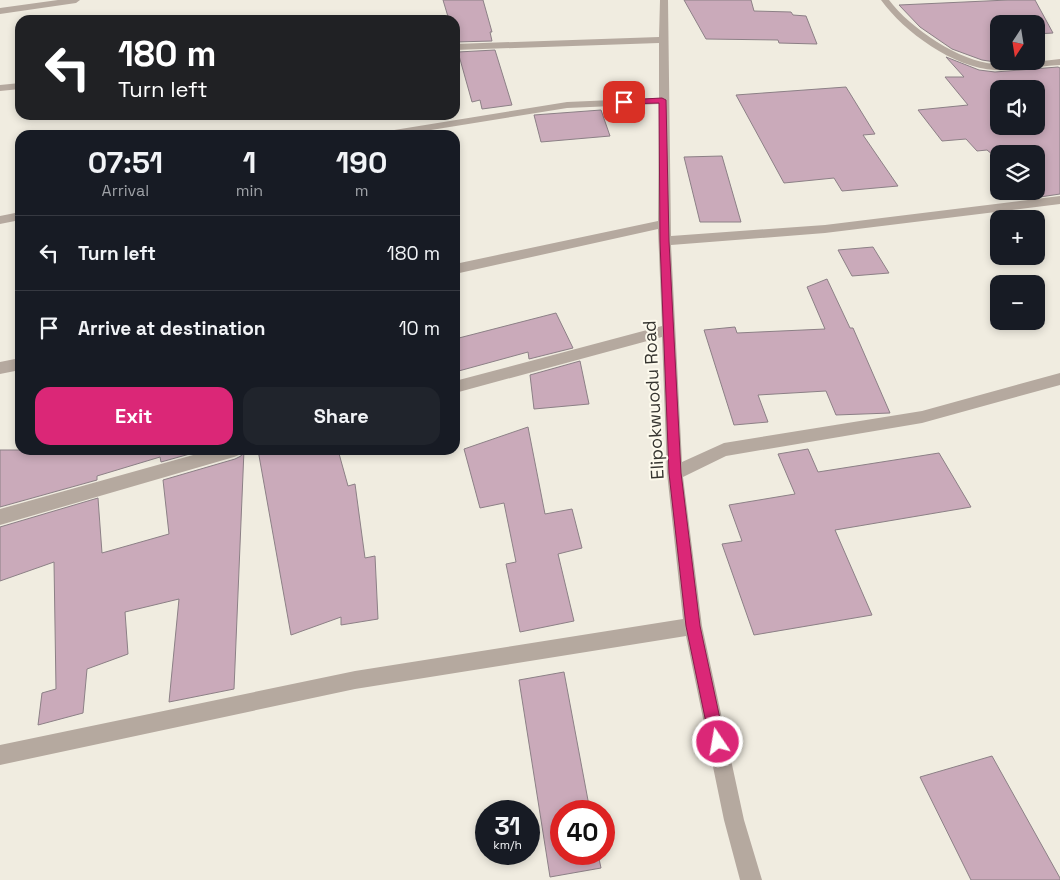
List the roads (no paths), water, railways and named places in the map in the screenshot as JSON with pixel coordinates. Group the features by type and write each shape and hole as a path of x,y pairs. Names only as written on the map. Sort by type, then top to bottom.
{"street":[{"path":"0,11 76,0"},
{"name":"Elipokwuodu Road","path":"664,0 662,100 664,224 675,473 693,626 734,820 751,880"},
{"path":"885,0 897,16 916,32 968,62 995,66 1060,62"},
{"path":"460,47 663,40"},
{"path":"0,88 15,86"},
{"path":"410,130 568,104 662,100"},
{"path":"665,241 825,229 1060,200"},
{"path":"0,220 15,217"},
{"path":"460,268 664,224"},
{"path":"460,386 668,330"},
{"path":"0,368 15,365"},
{"path":"675,473 724,450 922,417 1060,379"},
{"path":"0,517 217,455"},
{"path":"0,755 355,680 693,626"}]}
